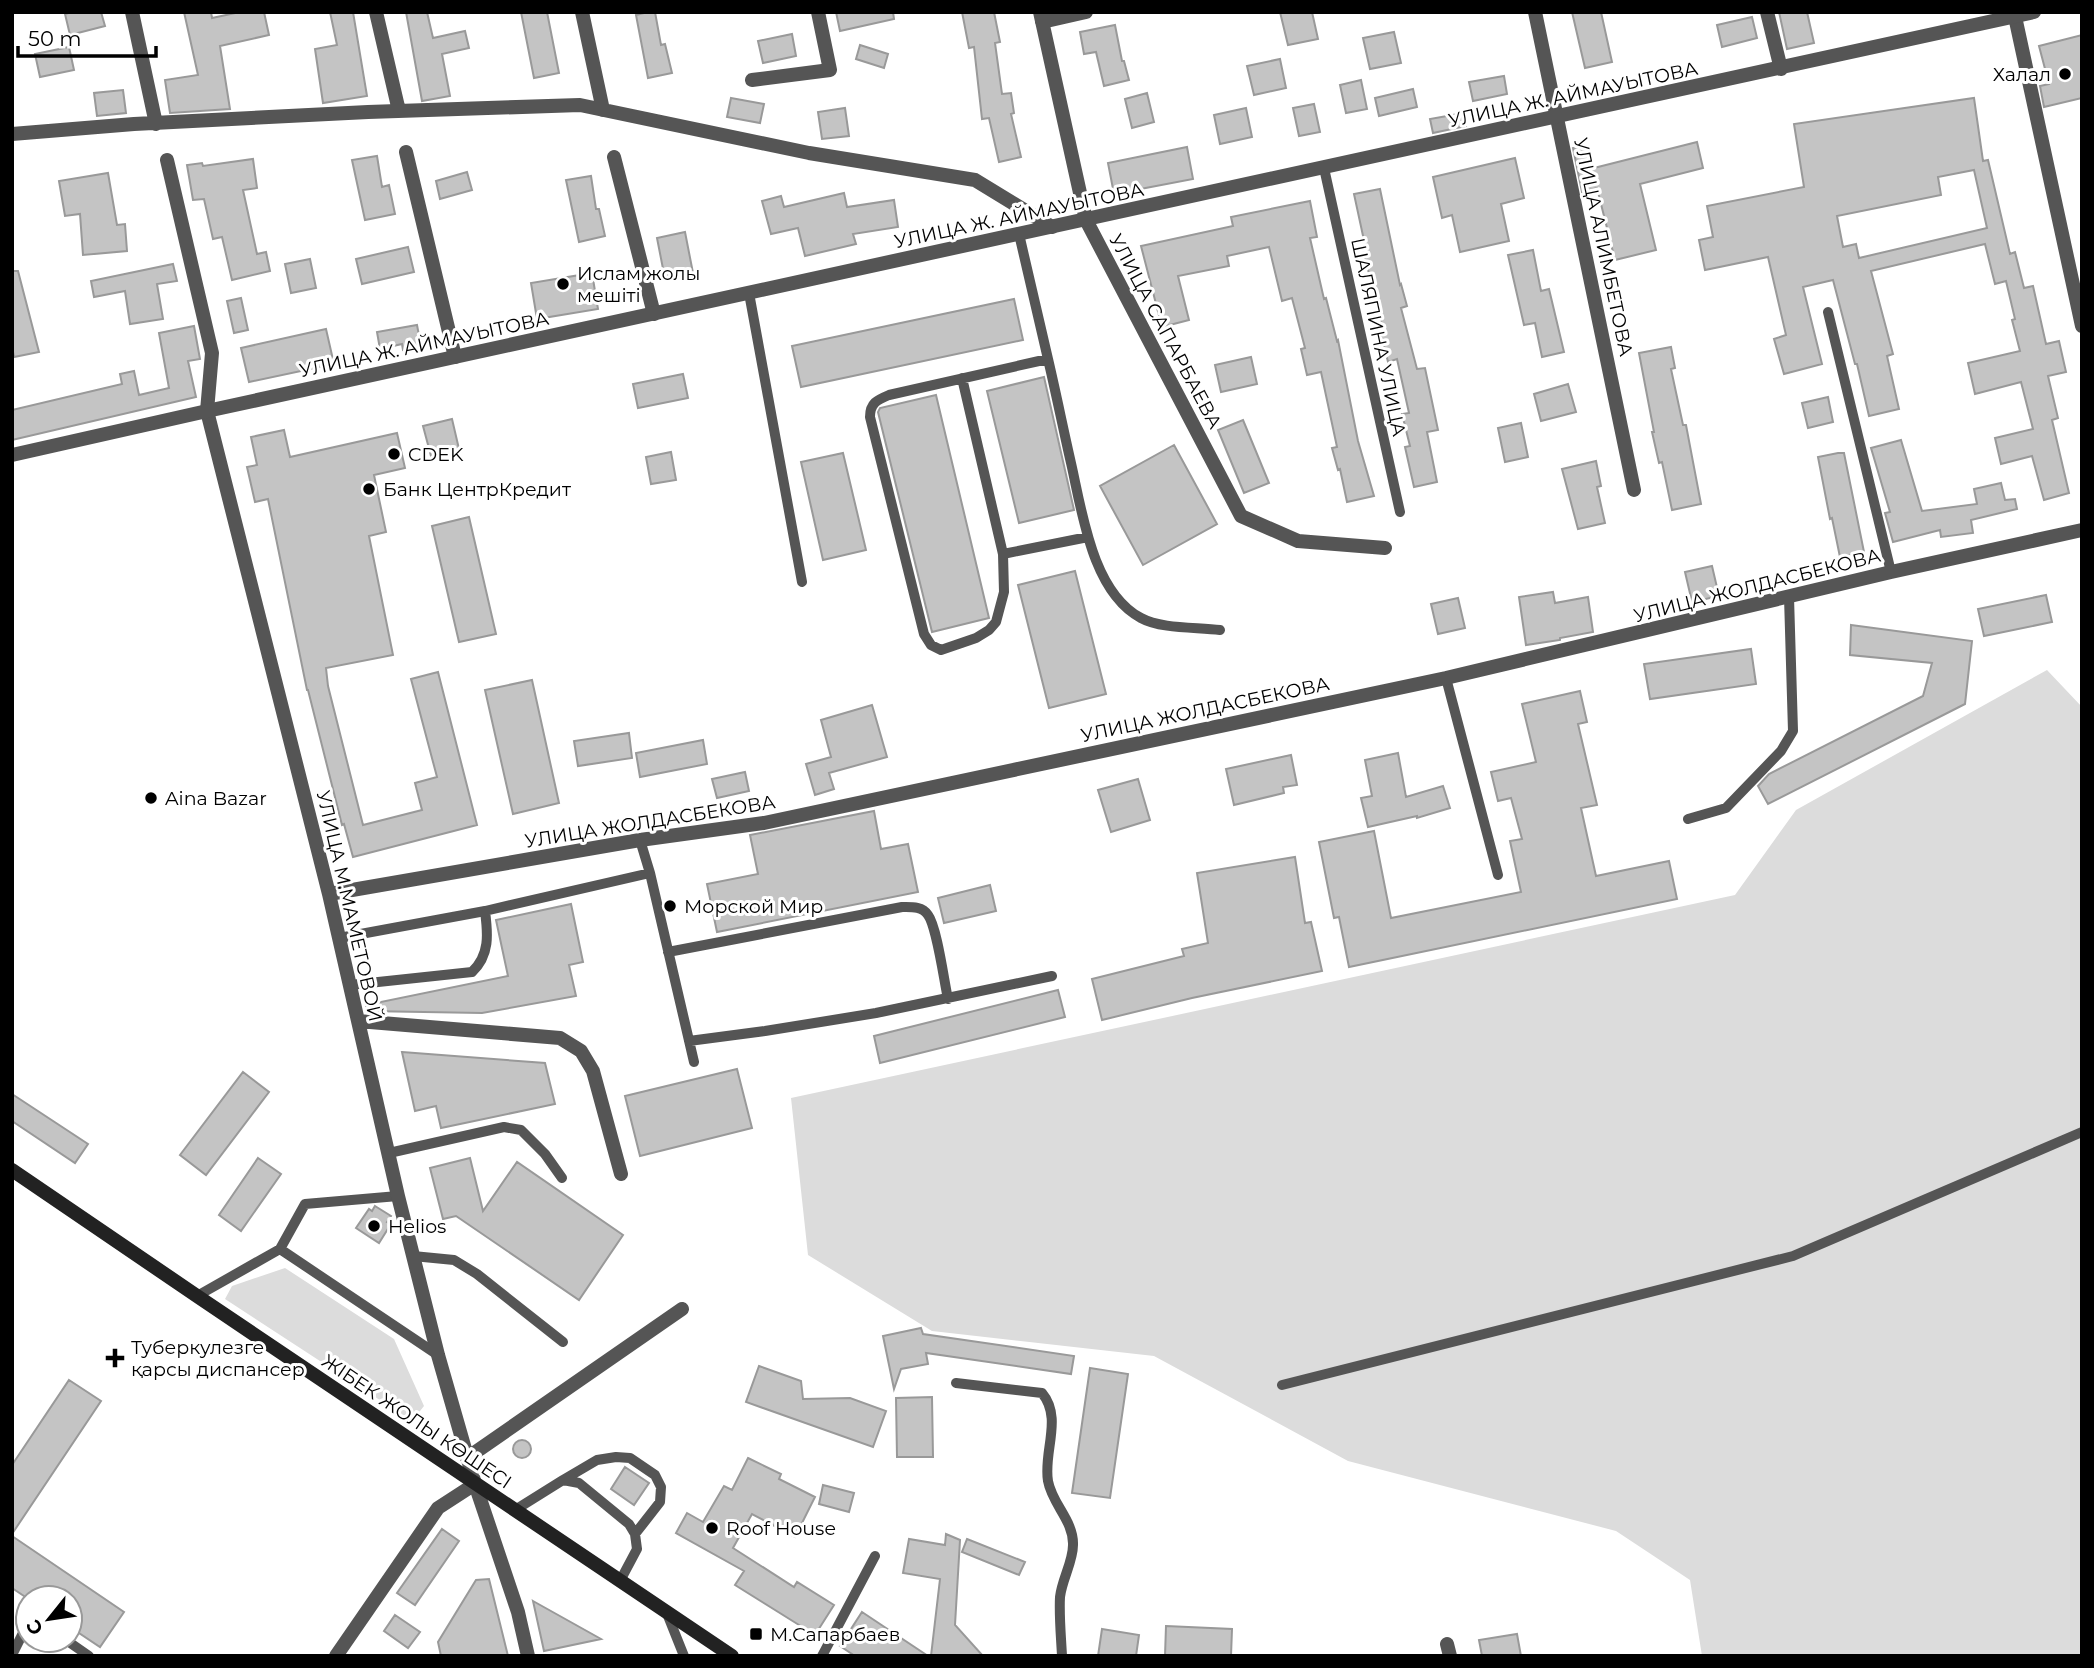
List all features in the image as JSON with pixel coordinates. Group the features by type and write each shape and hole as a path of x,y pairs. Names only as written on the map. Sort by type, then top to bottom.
{"main road":[{"name":"ЖІБЕК ЖОЛЫ КӨШЕСІ","path":"12,1170 732,1656"}],"street":[{"path":"132,12 156,124"},
{"path":"376,12 399,111"},
{"path":"582,12 603,110"},
{"path":"752,80 830,70 818,12"},
{"path":"1041,17 1086,12"},
{"name":"УЛИЦА АЛИМБЕТОВА","path":"1535,12 1634,490"},
{"path":"1768,12 1781,69"},
{"name":"УЛИЦА Ж. АЙМАУЫТОВА","path":"12,455 1781,69 2015,14 2034,12"},
{"path":"2015,14 2082,326"},
{"name":"УЛИЦА САПАРБАЕВА","path":"1041,17 1086,220 1241,516 1298,541 1385,548"},
{"path":"12,134 399,111 580,105 809,153 975,180 1052,227"},
{"path":"406,152 455,357"},
{"path":"614,158 654,314"},
{"name":"УЛИЦА М.МАМЕТОВОЙ","path":"167,160 212,353 207,411 329,894 398,1196 438,1355 475,1484 518,1612 528,1656"},
{"name":"УЛИЦА ЖОЛДАСБЕКОВА","path":"329,894 640,840 764,823 1446,678 1891,572 2082,530"},
{"path":"358,1021 560,1038 581,1051 593,1071 621,1174"},
{"path":"467,1458 682,1309"},
{"path":"336,1656 438,1508 475,1484"}],"lane":[{"name":"ШАЛЯПИНА УЛИЦА","path":"1324,168 1400,512"},
{"path":"1019,234 1088,537 1100,569 1124,606 1139,617 1151,623 1220,630"},
{"path":"750,293 802,582"},
{"path":"1828,312 1891,572"},
{"path":"962,378 1003,554 1004,592 996,622 989,630 976,638 941,650 931,646 924,634 870,417 872,404 889,395 962,378 1048,359"},
{"path":"1003,554 1088,537"},
{"path":"1688,819 1726,808 1782,751 1793,732 1789,597"},
{"path":"1446,678 1498,875"},
{"path":"640,840 694,1062"},
{"path":"339,938 485,911 650,873"},
{"path":"668,952 901,907 918,907 928,914 948,999"},
{"path":"350,985 472,972 481,963 488,935 485,911"},
{"path":"690,1041 877,1013 1052,976"},
{"path":"389,1153 504,1127 521,1130 545,1154 562,1178"},
{"path":"1282,1385 1793,1256 2082,1132"},
{"path":"197,1296 280,1249 305,1204 398,1196"},
{"path":"280,1249 438,1355"},
{"path":"413,1256 454,1260 477,1274 563,1342"},
{"path":"956,1382 1042,1393 1050,1403 1052,1416 1048,1480 1056,1504 1069,1523 1073,1545 1060,1596 1062,1656"},
{"path":"515,1510 597,1460 630,1458 655,1475 662,1487 660,1502 635,1534"},
{"path":"563,1480 579,1483 629,1524 635,1534 637,1549 620,1581"},
{"path":"822,1656 875,1556"},
{"path":"666,1611 684,1656"}],"shaded area":[{"path":"2047,670 2082,707 2082,1656 1702,1656 1690,1580 1616,1531 1348,1461 1154,1356 932,1331 808,1255 791,1098 1735,895 1796,810"},
{"path":"285,1268 394,1339 424,1406 412,1421 225,1299 232,1286"}],"building":[{"path":"101,12 105,26 70,35 65,14"},
{"path":"184,12 211,12 212,18 240,12 264,12 269,35 220,46 230,109 170,113 165,80 198,75"},
{"path":"330,12 353,12 367,96 323,103 315,49 337,45"},
{"path":"406,12 427,12 433,38 465,31 469,48 442,54 450,96 422,101"},
{"path":"521,12 547,12 559,73 534,78"},
{"path":"655,12 661,45 665,44 672,73 648,78 636,15"},
{"path":"836,12 893,12 894,19 840,31"},
{"path":"962,12 994,12 1000,42 995,43 1002,94 1011,93 1014,113 1011,114 1021,157 999,162 989,118 982,119 974,47 969,48"},
{"path":"1280,12 1312,12 1318,39 1288,45"},
{"path":"1572,12 1601,12 1612,62 1585,68"},
{"path":"1779,12 1807,12 1814,43 1787,49"},
{"path":"1752,17 1757,38 1722,47 1717,25"},
{"path":"1115,25 1129,80 1104,86 1096,52 1084,54 1080,32"},
{"path":"1394,32 1401,63 1370,69 1363,38"},
{"path":"792,34 796,56 763,63 758,41"},
{"path":"2082,35 2082,98 2044,107 2040,86 2049,84 2039,46"},
{"path":"860,45 888,54 884,68 856,59"},
{"path":"69,47 74,70 40,77 35,54"},
{"path":"1280,59 1286,88 1254,95 1247,66"},
{"path":"1504,76 1507,94 1473,101 1469,82"},
{"path":"1361,80 1367,109 1346,113 1340,85"},
{"path":"1413,89 1417,107 1379,116 1375,98"},
{"path":"123,90 126,113 97,116 94,93"},
{"path":"1147,93 1154,122 1132,128 1125,99"},
{"path":"731,98 764,104 760,123 727,117"},
{"path":"1974,98 1983,161 1988,160 2010,254 2015,252 2024,288 2033,286 2046,344 2059,341 2066,372 2048,376 2058,418 2052,420 2069,493 2044,500 2032,456 2001,464 1995,438 2033,429 2021,382 1975,394 1968,363 2020,351 2006,281 1995,284 1985,244 1871,271 1893,354 1887,356 1899,409 1869,416 1833,280 1803,287 1822,364 1784,374 1774,339 1786,335 1768,257 1705,270 1699,240 1713,237 1707,206 1804,187 1794,124","holes":["1974,170 1987,228 1859,258 1856,244 1843,247 1837,216 1941,195 1938,177"]},
{"path":"1314,104 1320,132 1299,136 1293,108"},
{"path":"845,108 849,136 822,139 818,112"},
{"path":"1246,108 1252,137 1220,144 1214,115"},
{"path":"1464,113 1466,126 1433,133 1430,119"},
{"path":"1697,142 1703,168 1640,184 1656,250 1615,260 1597,188 1582,192 1573,148 1585,146 1590,169"},
{"path":"1187,147 1193,179 1114,194 1108,163"},
{"path":"377,156 382,187 389,185 395,214 365,220 352,160"},
{"path":"1515,158 1524,198 1501,204 1509,241 1460,252 1452,215 1442,218 1433,177"},
{"path":"253,159 257,188 243,190 257,254 266,252 270,271 232,280 222,237 213,239 204,199 193,200 187,165 202,163 203,166"},
{"path":"467,172 472,190 440,199 436,181"},
{"path":"108,173 117,225 125,224 127,251 83,255 80,214 65,216 59,181"},
{"path":"591,176 596,209 599,209 605,236 579,242 566,180"},
{"path":"1380,189 1407,306 1401,308 1417,369 1425,368 1438,430 1427,432 1437,482 1414,487 1405,447 1410,446 1402,414 1409,413 1397,359 1388,362 1379,326 1382,325 1362,246 1365,245 1354,194"},
{"path":"844,193 847,207 894,200 898,227 853,234 856,244 805,256 798,228 771,234 762,201 781,196 784,207"},
{"path":"1310,201 1317,237 1310,238 1324,299 1326,298 1338,340 1358,441 1374,496 1347,502 1332,448 1337,447 1321,372 1307,375 1301,349 1305,348 1292,298 1282,301 1269,247 1227,256 1229,266 1178,276 1189,320 1162,327 1141,246 1233,226 1231,217"},
{"path":"685,232 693,273 665,279 657,238"},
{"path":"408,247 414,272 362,284 356,259"},
{"path":"1533,250 1541,291 1549,289 1564,352 1542,357 1535,323 1524,325 1508,255"},
{"path":"310,259 316,288 291,293 285,264"},
{"path":"173,264 177,281 157,284 163,319 130,324 125,291 94,297 91,281"},
{"path":"12,271 18,271 39,352 14,357 12,347"},
{"path":"592,273 598,309 537,319 531,283"},
{"path":"241,298 248,330 234,333 227,301"},
{"path":"1014,299 1023,340 801,387 792,346"},
{"path":"417,325 421,346 403,350 402,344 380,349 377,332"},
{"path":"194,326 200,359 188,361 196,397 12,440 12,410 122,384 120,374 134,371 139,395 169,388 159,333"},
{"path":"326,329 334,364 249,382 241,348"},
{"path":"1671,347 1675,368 1671,369 1683,425 1686,425 1701,504 1672,510 1662,462 1659,463 1652,432 1639,353"},
{"path":"1251,357 1257,384 1221,392 1215,365"},
{"path":"683,374 688,398 638,408 633,384"},
{"path":"1044,377 1074,510 1019,523 987,391"},
{"path":"1568,384 1576,412 1541,421 1534,394"},
{"path":"936,395 989,618 932,632 878,412 880,408"},
{"path":"1828,397 1833,422 1808,428 1802,403"},
{"path":"452,419 459,449 431,456 423,426"},
{"path":"1243,420 1269,483 1244,493 1218,430"},
{"path":"1521,423 1528,457 1505,462 1498,428"},
{"path":"284,430 290,457 397,433 405,468 374,475 386,532 369,536 393,655 326,668 328,686 363,825 422,810 415,783 437,777 411,679 438,672 477,825 353,857 344,824 342,825 307,690 268,499 255,502 247,467 257,465 251,437"},
{"path":"1901,440 1922,511 1977,504 1974,489 2001,483 2005,500 2015,499 2017,509 1971,520 1973,533 1941,537 1940,530 1893,542 1885,513 1890,512 1871,448"},
{"path":"1174,445 1217,524 1143,565 1100,486"},
{"path":"671,452 676,480 651,484 646,457"},
{"path":"843,453 866,550 823,560 801,462"},
{"path":"1844,453 1864,552 1840,557 1818,457"},
{"path":"1596,461 1601,486 1597,487 1605,523 1578,529 1562,469"},
{"path":"469,517 496,634 459,642 432,526"},
{"path":"1712,566 1719,596 1692,602 1685,572"},
{"path":"1075,571 1106,694 1049,708 1018,585"},
{"path":"1553,592 1555,603 1588,597 1593,632 1526,645 1519,597"},
{"path":"2046,595 2052,622 1984,636 1978,609"},
{"path":"1458,598 1465,628 1438,634 1431,604"},
{"path":"1851,625 1972,641 1965,704 1768,804 1758,786 1769,774 1923,696 1932,663 1850,655"},
{"path":"1751,649 1756,684 1650,699 1644,664"},
{"path":"532,680 559,803 513,814 485,690"},
{"path":"1580,691 1587,722 1578,724 1597,805 1581,808 1596,876 1669,861 1677,899 1349,967 1339,917 1334,918 1319,842 1374,831 1391,918 1521,892 1510,841 1522,839 1511,798 1498,801 1491,772 1536,762 1522,704"},
{"path":"872,705 887,757 829,773 834,789 815,795 806,764 831,757 821,720"},
{"path":"629,733 632,758 578,766 574,741"},
{"path":"703,740 707,764 640,777 636,753"},
{"path":"1398,753 1406,797 1443,786 1450,808 1417,818 1368,827 1361,798 1372,796 1365,760"},
{"path":"1291,755 1297,785 1283,787 1284,793 1234,805 1226,769"},
{"path":"745,772 749,791 717,798 712,779"},
{"path":"1138,779 1150,820 1111,832 1098,790"},
{"path":"874,811 881,849 908,844 918,892 717,932 707,884 758,874 750,835"},
{"path":"1295,857 1305,923 1311,922 1322,971 1102,1020 1092,979 1184,956 1182,949 1208,943 1197,873"},
{"path":"990,885 996,911 944,923 938,898"},
{"path":"571,904 583,962 569,965 576,996 482,1013 366,1011 366,1005 508,976 496,920"},
{"path":"1058,990 1065,1017 880,1063 874,1036"},
{"path":"402,1052 545,1063 555,1104 441,1128 436,1106 415,1111"},
{"path":"737,1069 752,1128 640,1156 625,1096"},
{"path":"243,1072 269,1092 206,1175 180,1155"},
{"path":"12,1094 88,1144 75,1163 12,1121"},
{"path":"258,1158 281,1174 241,1231 219,1215"},
{"path":"470,1158 483,1211 517,1162 623,1235 579,1300 456,1216 443,1219 430,1168"},
{"name":"Helios","path":"375,1206 391,1216 387,1222 391,1224 379,1243 356,1228 369,1209 372,1211"},
{"path":"921,1328 923,1334 1074,1356 1071,1374 926,1353 928,1364 901,1369 894,1389 883,1336"},
{"path":"759,1366 801,1381 803,1399 850,1398 886,1411 873,1447 746,1402"},
{"path":"1090,1368 1128,1374 1110,1498 1072,1493"},
{"path":"69,1380 101,1401 12,1534 12,1465"},
{"path":"932,1397 933,1457 897,1457 896,1398"},
{"path":"522,1440 530,1445 531,1449 526,1457 522,1458 514,1453 513,1449 518,1441"},
{"path":"748,1458 781,1474 779,1479 815,1497 795,1537 752,1514 733,1548 794,1587 797,1582 834,1605 815,1635 735,1585 744,1571 676,1533 687,1513 703,1522 724,1486 732,1490"},
{"path":"625,1467 649,1483 634,1505 611,1489"},
{"path":"823,1485 854,1493 849,1512 819,1504"},
{"path":"442,1529 459,1541 415,1605 397,1593"},
{"path":"946,1534 960,1540 955,1625 983,1656 931,1656 940,1579 903,1573 909,1539 945,1545"},
{"path":"12,1536 83,1584 14,1584 14,1589"},
{"path":"967,1539 1025,1562 1019,1575 962,1552"},
{"path":"489,1579 508,1656 441,1656 438,1642 476,1580"},
{"path":"84,1585 124,1612 100,1647 84,1636"},
{"path":"533,1601 601,1639 544,1651"},
{"path":"862,1612 928,1656 855,1656 840,1646"},
{"path":"395,1615 420,1632 408,1648 384,1631"},
{"path":"1166,1626 1232,1629 1231,1656 1165,1656"},
{"path":"1102,1629 1139,1635 1136,1656 1098,1656"},
{"path":"1517,1634 1521,1656 1482,1656 1479,1640"}],"place":[{"name":"Халал","path":"2065,74"},
{"name":"Ислам жолы мешіті","path":"563,284"},
{"name":"CDEK","path":"394,454"},
{"name":"Банк ЦентрКредит","path":"369,489"},
{"name":"Aina Bazar","path":"151,798"},
{"name":"Морской Мир","path":"670,906"},
{"name":"Helios","path":"374,1226"},
{"name":"Туберкулезге қарсы диспансер","path":"115,1358"},
{"name":"Roof House","path":"712,1528"},
{"name":"М.Сапарбаев","path":"756,1634"}]}
